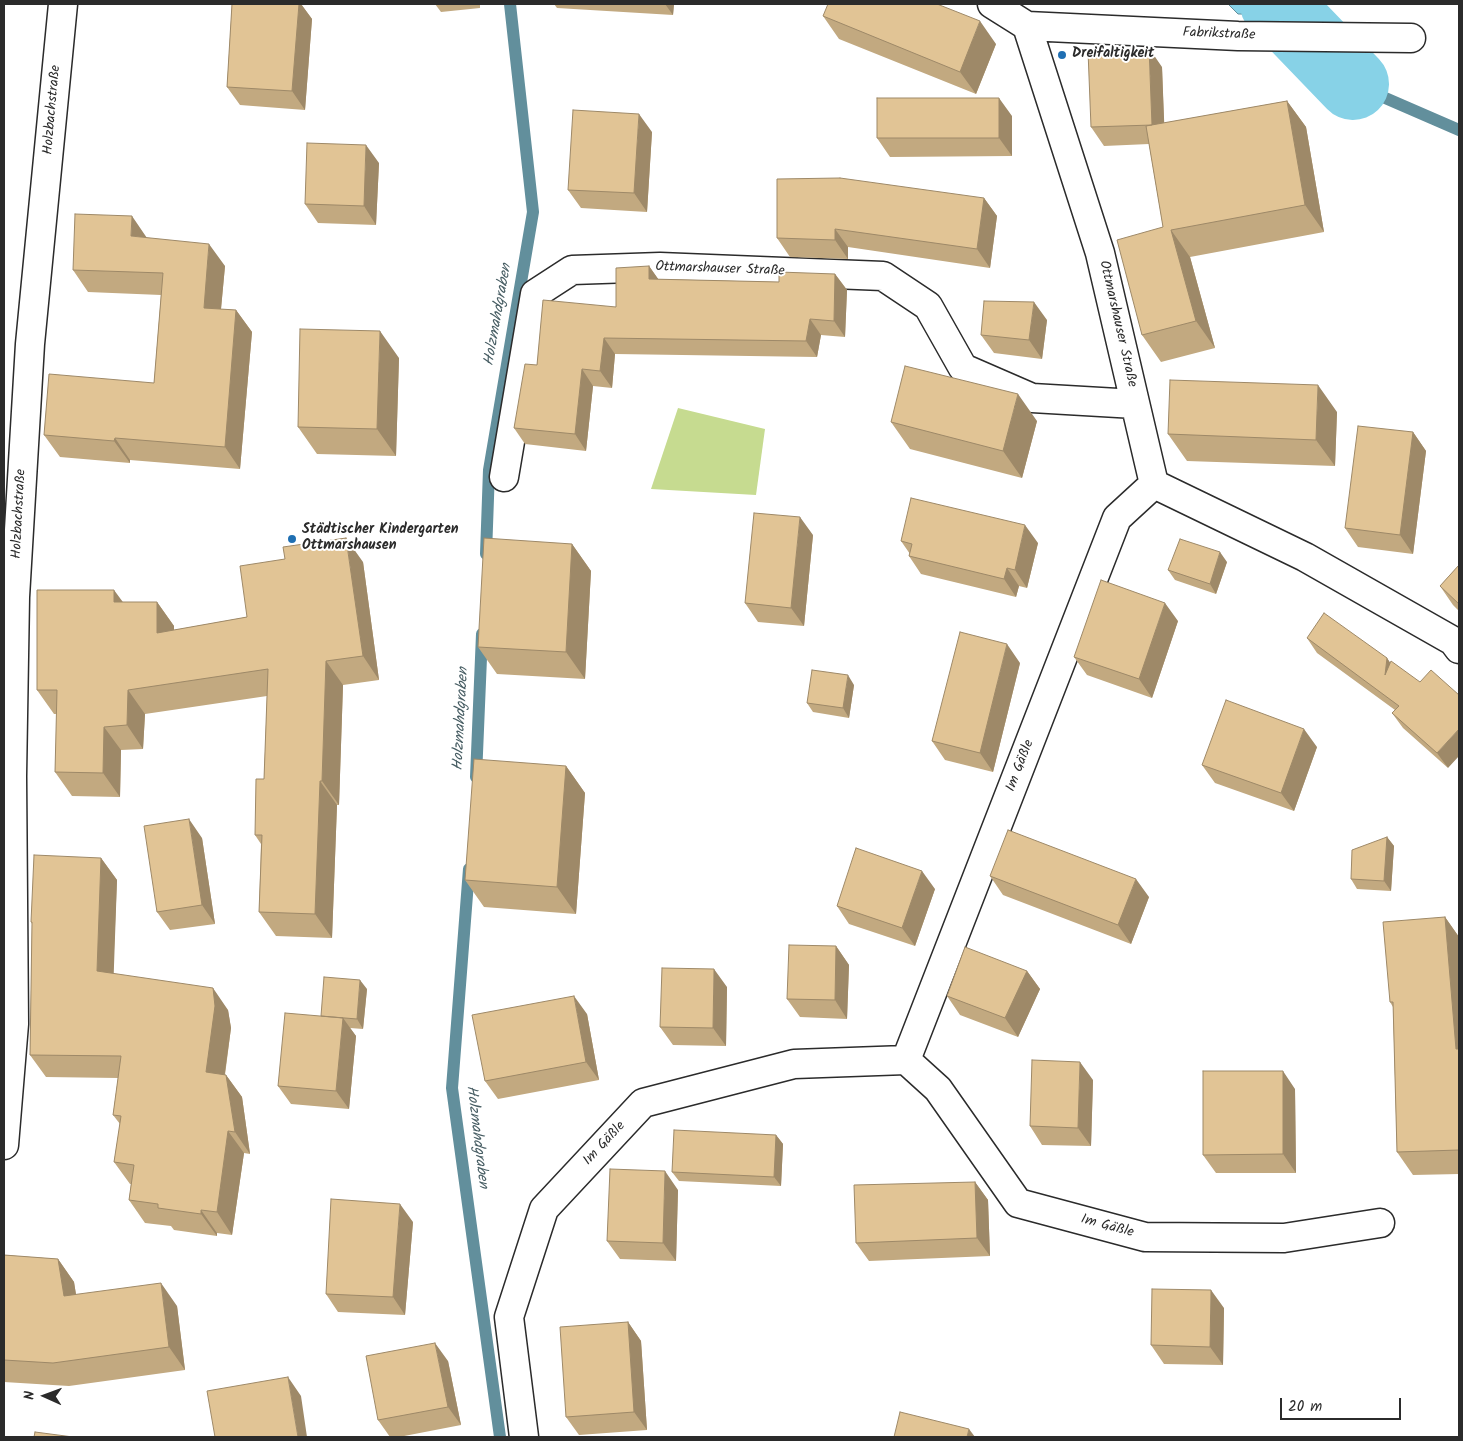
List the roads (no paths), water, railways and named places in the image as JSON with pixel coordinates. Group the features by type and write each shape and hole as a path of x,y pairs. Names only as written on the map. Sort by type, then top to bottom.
{"street":[{"name":"Holzbachstraße","path":"4,1145 14,1024 12,776 15,597 30,344 63,4"},
{"path":"992,4 1027,26"},
{"name":"Fabrikstraße","path":"1027,26 1238,36 1411,38"},
{"name":"Ottmarshauser Straße","path":"1027,26 1100,253 1154,484"},
{"name":"Ottmarshauser Straße","path":"504,477 535,294 572,270 660,267 884,276 928,306 964,368 1032,398 1135,404"},
{"path":"1154,484 1305,558 1453,641 1459,649"},
{"name":"Im Gäßle","path":"906,1060 1117,518 1154,484"},
{"name":"Im Gäßle","path":"524,1437 510,1317 544,1210 643,1102 794,1064 906,1060 938,1089 1018,1203 1145,1237 1284,1238 1380,1223"}],"water":[{"path":"1228,4 1296,4 1306,15 1238,14"}],"waterway":[{"name":"Holzmahdgraben","path":"486,554 489,470 533,212 510,4"},
{"path":"1276,4 1353,84"},
{"path":"1353,84 1459,130"},
{"name":"Holzmahdgraben","path":"476,777 482,634"},
{"name":"Holzmahdgraben","path":"469,869 452,1088 500,1437"}],"place":[{"name":"Dreifaltigkeit","path":"1062,55"},
{"name":"Städtischer Kindergarten Ottmarshausen","path":"292,539"}]}
